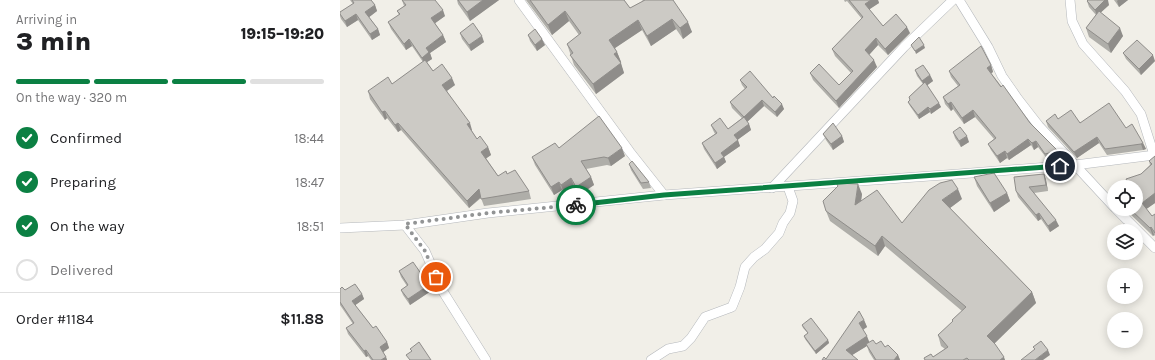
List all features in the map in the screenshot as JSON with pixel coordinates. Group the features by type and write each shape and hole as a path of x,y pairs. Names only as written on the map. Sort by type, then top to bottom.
{"street":[{"path":"519,0 630,152 664,195"},
{"path":"772,188 898,52 953,0"},
{"path":"959,0 988,47 1002,76 1010,88 1040,126 1107,199"},
{"path":"340,228 405,224 488,213 664,195 1075,165 1155,155 1142,114 1125,91 1083,44 1072,21 1070,0"},
{"path":"651,360 668,349 683,346 691,338 705,317 732,307 740,287 744,266 765,250 779,233 783,223 790,213 793,201 788,187"},
{"path":"1123,216 1155,248"},
{"path":"405,224 425,251 442,290 486,360"}],"building":[{"path":"352,0 371,0 375,5 365,12 378,29 370,34 356,14 345,21 340,12 354,3"},
{"path":"402,0 435,0 443,10 431,18 443,35 426,48 429,52 422,58 409,39 404,44 388,22 400,14 397,11 406,5"},
{"path":"458,0 483,0 467,12"},
{"path":"530,0 624,0 630,8 645,0 673,0 688,22 680,28 672,19 647,36 638,20 609,40 617,52 614,54 621,63 593,84 570,55 573,53 567,44 581,33 565,11 548,25"},
{"path":"849,0 871,0 865,4 883,26 896,14 907,27 885,49 876,38 865,50 874,60 836,101 810,73 819,64 839,85 853,71 832,49 863,17"},
{"path":"1105,0 1095,10 1087,1"},
{"path":"1099,11 1120,28 1108,44 1086,28"},
{"path":"473,23 482,36 469,45 460,33"},
{"path":"535,29 542,39 535,45 528,35"},
{"path":"919,37 924,45 915,51 911,45"},
{"path":"1137,40 1153,55 1139,69 1123,53"},
{"path":"981,46 991,65 987,68 1001,87 1003,85 1030,123 1058,151 1045,154 1036,141 1032,143 1028,139 1007,154 1005,151 997,156 988,144 996,138 973,110 962,118 951,102 948,104 943,97 960,85 949,71"},
{"path":"425,60 433,71 442,64 452,78 442,85 470,123 467,124 477,139 480,136 488,147 481,152 498,176 506,171 507,174 515,170 529,191 481,199 479,189 467,201 398,123 395,125 385,111 382,112 368,91 388,77 392,84"},
{"path":"923,65 930,75 922,81 915,70"},
{"path":"750,71 773,98 774,96 782,104 775,112 762,100 744,117 730,102 747,87 740,80"},
{"path":"925,82 939,103 930,109 928,107 918,115 908,102 910,100 909,97"},
{"path":"1109,103 1126,128 1132,124 1143,143 1105,149 1097,137 1074,152 1046,121 1055,114 1058,119 1071,110 1080,123"},
{"path":"599,116 622,148 608,158 604,157 581,161 591,177 576,187 571,178 561,185 559,182 551,187 532,157 555,143 559,148"},
{"path":"744,117 749,124 734,135 738,140 721,153 724,157 715,163 702,143 717,133 711,125 720,118 728,129"},
{"path":"833,123 842,136 831,144 823,134"},
{"path":"960,127 967,136 959,141 953,132"},
{"path":"1155,156 1155,193 1143,202 1143,180 1126,179 1141,174 1152,164 1149,161"},
{"path":"632,161 649,182 641,183 629,164"},
{"path":"994,173 1007,193 990,203 974,177"},
{"path":"1044,174 1046,185 1029,187 1056,220 1048,226 1039,213 1036,215 1016,191 1014,177"},
{"path":"952,180 958,189 942,200 1032,292 987,336 1004,357 1000,360 969,360 967,358 963,360 925,360 924,358 931,354 933,357 948,347 938,335 966,307 882,236 875,246 826,211 823,201 838,186 836,183 858,184 855,205 877,190 902,223 929,190 940,183"},
{"path":"1143,204 1152,216 1155,214 1155,233 1151,227 1150,228 1137,216 1143,216"},
{"path":"413,262 429,285 408,299 401,290 408,285 399,271"},
{"path":"355,284 362,294 352,301 373,328 376,326 387,342 380,347 386,357 381,360 373,360 346,328 354,323 340,302 340,289 342,287 345,290"},
{"path":"859,311 864,320 859,323 867,336 846,350 858,360 822,360 824,357 826,359"},
{"path":"811,318 828,340 815,351 804,336 808,333 802,325"},
{"path":"873,340 876,344 881,341 885,347 888,345 898,355 894,360 876,360 866,344"},
{"path":"1041,341 1048,350 1035,360 1021,360 1035,349 1033,347"},
{"path":"419,342 431,360 410,360 406,355 412,351 410,349"}],"way so far":[{"path":"436,277 425,251 405,224 488,213 576,205"}],"route":[{"path":"576,205 664,195 1060,166"}]}
